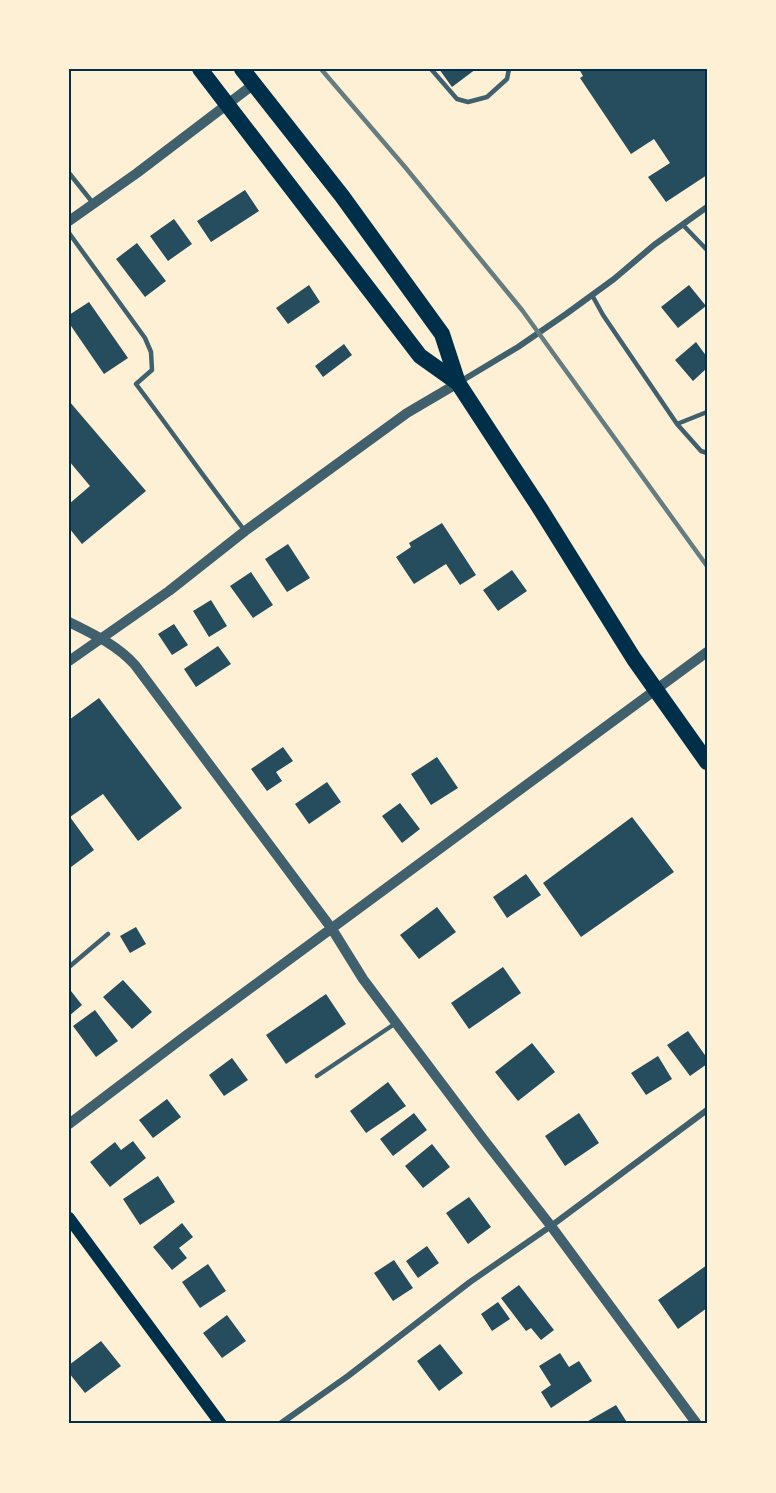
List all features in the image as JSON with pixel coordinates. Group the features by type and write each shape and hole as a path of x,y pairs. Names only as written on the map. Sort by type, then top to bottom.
{"highway":[{"path":"200,69 420,356 458,383"},
{"path":"242,69 342,196 442,334 458,383 541,510 594,597 707,762"}],"main road":[{"path":"69,1218 221,1424"}],"street":[{"path":"69,221 254,84"},
{"path":"69,661 169,591 245,531 407,413 518,347 592,296 707,207"},
{"path":"69,622 102,639 135,665 332,929 363,979 551,1226 697,1424"},
{"path":"69,1124 707,652"},
{"path":"280,1424 348,1376 470,1282 551,1226 707,1110"}],"lane":[{"path":"431,69 457,99 468,102 487,97 507,79 509,69"},
{"path":"69,172 93,203"},
{"path":"683,225 707,250"},
{"path":"69,233 146,338 151,352 152,370 136,384 174,434 183,451 245,531"},
{"path":"592,296 677,424 701,451 707,453"},
{"path":"677,424 707,412"},
{"path":"69,967 108,934"},
{"path":"317,1076 396,1023"}],"building":[{"path":"439,69 476,69 452,87"},
{"path":"579,69 707,69 707,175 666,202 648,177 670,163 654,139 631,154 580,78 583,76"},
{"path":"245,190 259,211 211,242 197,221"},
{"path":"174,219 192,244 168,261 150,236"},
{"path":"137,243 166,281 145,297 116,259"},
{"path":"309,285 320,302 288,324 276,308"},
{"path":"689,285 706,306 678,328 661,307"},
{"path":"89,302 128,358 104,374 69,323 69,315"},
{"path":"696,342 707,357 707,368 693,381 675,360"},
{"path":"344,344 352,355 323,377 315,366"},
{"path":"69,401 146,491 82,544 69,528 69,504 90,486 69,461"},
{"path":"442,523 476,575 460,585 446,564 414,584 396,557 411,547 409,543"},
{"path":"288,544 310,578 287,592 265,559"},
{"path":"512,570 527,591 498,611 483,590"},
{"path":"251,572 273,605 253,618 230,586"},
{"path":"211,600 227,626 209,637 193,611"},
{"path":"174,624 188,645 172,655 158,634"},
{"path":"218,646 231,664 196,687 184,669"},
{"path":"99,698 182,808 138,841 103,794 70,817 94,850 71,867 69,864 69,720"},
{"path":"283,747 293,761 276,772 282,781 267,791 251,769"},
{"path":"437,757 458,788 431,805 411,774"},
{"path":"327,782 341,802 309,824 295,804"},
{"path":"400,803 420,829 402,843 382,816"},
{"path":"632,817 674,872 581,937 543,883"},
{"path":"526,874 541,895 507,918 493,897"},
{"path":"437,907 456,932 419,959 400,935"},
{"path":"136,927 146,944 130,953 120,936"},
{"path":"503,967 521,993 469,1029 451,1003"},
{"path":"123,980 152,1012 132,1029 103,997"},
{"path":"71,991 82,1005 69,1016 69,993"},
{"path":"326,994 346,1024 286,1064 266,1035"},
{"path":"95,1010 118,1041 96,1057 73,1026"},
{"path":"688,1031 707,1058 707,1064 690,1076 667,1045"},
{"path":"532,1043 555,1072 518,1101 495,1072"},
{"path":"658,1056 672,1079 646,1095 631,1073"},
{"path":"232,1058 248,1080 224,1096 209,1075"},
{"path":"388,1082 406,1106 366,1133 350,1111"},
{"path":"167,1099 181,1117 153,1138 139,1120"},
{"path":"414,1113 427,1130 393,1156 380,1139"},
{"path":"579,1113 599,1143 565,1166 545,1136"},
{"path":"133,1141 146,1158 110,1187 90,1162 115,1142 121,1150"},
{"path":"432,1144 450,1167 423,1188 405,1166"},
{"path":"158,1176 175,1202 140,1225 123,1199"},
{"path":"469,1197 491,1227 468,1244 446,1213"},
{"path":"182,1223 193,1237 179,1248 187,1258 172,1270 153,1247"},
{"path":"427,1246 439,1263 418,1278 406,1261"},
{"path":"394,1260 413,1288 393,1301 374,1273"},
{"path":"208,1264 226,1291 200,1308 182,1282"},
{"path":"707,1265 707,1308 678,1329 658,1300"},
{"path":"519,1285 554,1330 541,1340 531,1328 526,1331 501,1298"},
{"path":"498,1302 510,1319 492,1331 481,1314"},
{"path":"227,1315 246,1341 222,1358 203,1333"},
{"path":"101,1341 121,1366 85,1393 69,1373 69,1365"},
{"path":"440,1344 463,1373 439,1391 417,1361"},
{"path":"560,1353 569,1367 579,1361 592,1381 551,1408 541,1392 551,1385 539,1366"},
{"path":"616,1405 628,1424 583,1424"}],"railway":[{"path":"321,69 522,310 707,566"}]}
